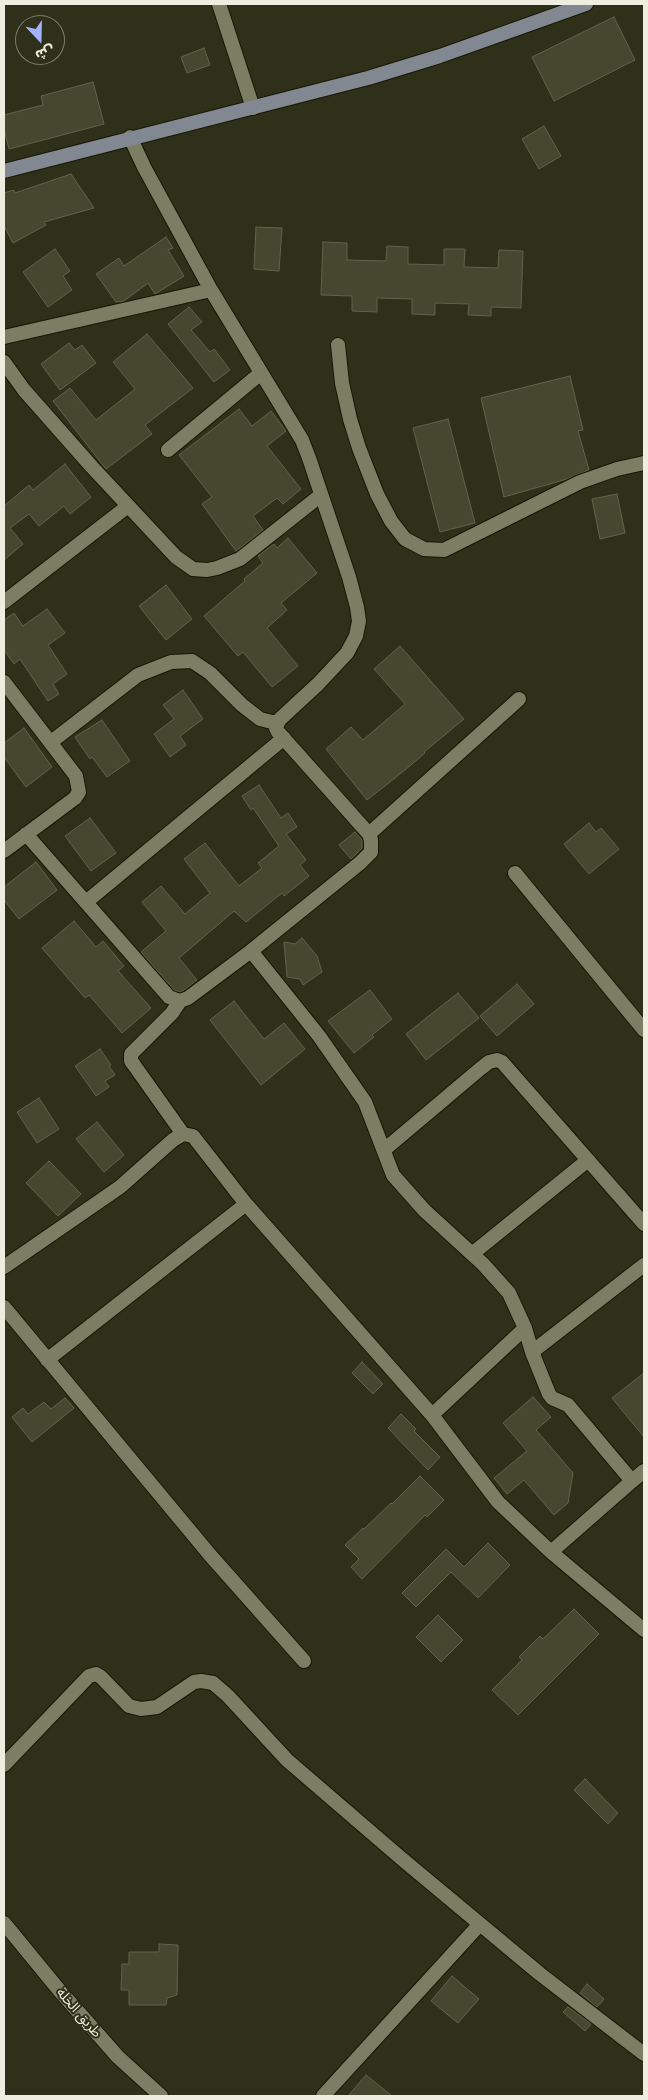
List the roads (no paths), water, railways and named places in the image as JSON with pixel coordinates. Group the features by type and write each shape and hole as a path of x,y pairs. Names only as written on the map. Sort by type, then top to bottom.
{"main road":[{"path":"4,170 360,81 440,56 586,4"}],"street":[{"path":"219,4 253,108"},
{"path":"130,138 211,290 302,440 357,607 359,621 356,636 347,654 276,723"},
{"path":"4,337 211,290"},
{"path":"338,345 342,384 350,419 377,494 391,521 405,539 424,548 444,550 580,482 644,462"},
{"path":"4,362 24,390 128,506 176,557 193,569 207,570 228,565 240,559 321,495"},
{"path":"168,450 261,373"},
{"path":"4,602 128,506"},
{"path":"51,742 138,675 171,662 192,661 210,672 242,705 260,719 276,723"},
{"path":"4,682 76,776 79,792 75,798 4,851"},
{"path":"369,834 519,699"},
{"path":"183,1134 134,1065 131,1054 172,1013 180,1001 188,998 251,951 371,852 369,834 278,732 276,723"},
{"path":"86,902 284,738"},
{"path":"26,834 169,997 180,1001"},
{"path":"515,873 644,1030"},
{"path":"251,951 319,1036 365,1102 393,1175 408,1193 472,1254 509,1293 526,1328 532,1352 549,1394 552,1398 568,1405 632,1481"},
{"path":"384,1150 480,1069 489,1062 497,1060 502,1062 644,1224"},
{"path":"4,1267 120,1187 173,1140 183,1134 193,1136 246,1204 432,1415 498,1502 551,1552 644,1630"},
{"path":"472,1254 588,1160"},
{"path":"47,1360 246,1204"},
{"path":"532,1352 644,1265"},
{"path":"4,1307 210,1555 304,1660"},
{"path":"432,1415 526,1328"},
{"path":"551,1552 644,1471"},
{"path":"4,1765 89,1676 96,1674 101,1677 129,1706 141,1710 157,1706 194,1682 213,1683 228,1696 287,1760 480,1924 644,2054"},
{"name":"طريق الخلة","path":"4,1923 59,1990 118,2057 161,2096"},
{"path":"323,2096 480,1924"}]}
